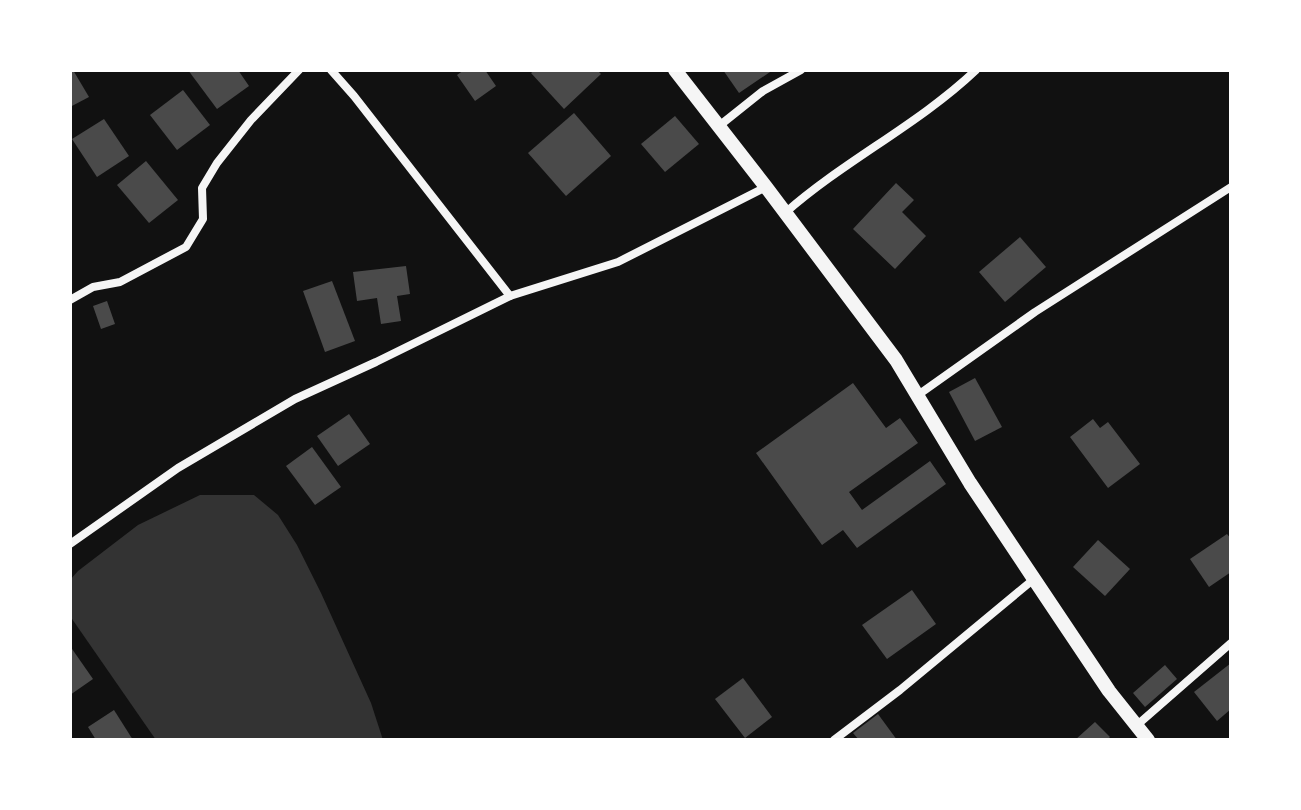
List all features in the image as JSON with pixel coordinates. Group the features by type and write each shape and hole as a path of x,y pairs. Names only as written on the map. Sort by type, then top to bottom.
{"main road":[{"path":"675,70 896,360 970,483 1109,691 1148,740"}],"street":[{"path":"70,300 93,287 120,282 186,247 203,219 202,188 217,163 251,120 299,70"},
{"path":"331,70 510,296"},
{"path":"719,126 763,91 801,70"},
{"path":"785,214 884,139 925,113 976,70"},
{"path":"70,544 178,468 295,399 510,296 618,262 766,187"},
{"path":"918,395 1035,312 1231,187"},
{"path":"834,740 900,690 1034,579"},
{"path":"1136,726 1231,643"}],"shaded area":[{"path":"200,495 254,495 278,515 321,593 371,703 383,740 156,740 70,616 70,580 138,525"}],"building":[{"path":"70,70 73,70 89,97 70,107"},
{"path":"188,70 238,70 249,86 217,109"},
{"path":"464,70 485,70 496,86 475,101 457,75"},
{"path":"535,70 597,70 601,74 564,109 531,73"},
{"path":"723,70 773,70 739,93"},
{"path":"183,90 210,125 177,150 150,115"},
{"path":"574,113 611,156 566,196 528,153"},
{"path":"675,116 699,144 665,172 641,144"},
{"path":"104,119 129,156 97,177 72,139"},
{"path":"146,161 178,200 149,223 117,185"},
{"path":"896,183 914,200 902,212 926,236 895,269 853,229"},
{"path":"1020,237 1046,267 1005,302 979,272"},
{"path":"406,266 410,294 397,296 401,321 381,324 377,298 357,301 353,272"},
{"path":"332,281 355,341 325,352 303,291"},
{"path":"107,301 115,324 101,329 93,306"},
{"path":"975,378 1002,427 975,441 949,392"},
{"path":"853,383 886,428 900,418 918,443 849,492 862,510 930,461 946,484 857,548 843,530 822,545 756,453"},
{"path":"349,414 370,444 338,466 317,436"},
{"path":"1093,419 1100,428 1108,422 1140,464 1108,488 1070,437"},
{"path":"312,447 341,487 315,505 286,466"},
{"path":"1227,534 1231,539 1231,572 1209,587 1190,559"},
{"path":"1098,540 1130,569 1105,596 1073,567"},
{"path":"912,590 936,624 887,659 862,625"},
{"path":"70,646 93,679 70,695"},
{"path":"1231,663 1231,709 1217,721 1194,692"},
{"path":"1165,665 1177,679 1145,707 1133,693"},
{"path":"743,678 772,717 745,738 715,699"},
{"path":"114,710 133,740 96,740 88,727"},
{"path":"878,714 897,740 859,740 853,733"},
{"path":"1095,722 1110,737 1107,740 1075,740"}]}
